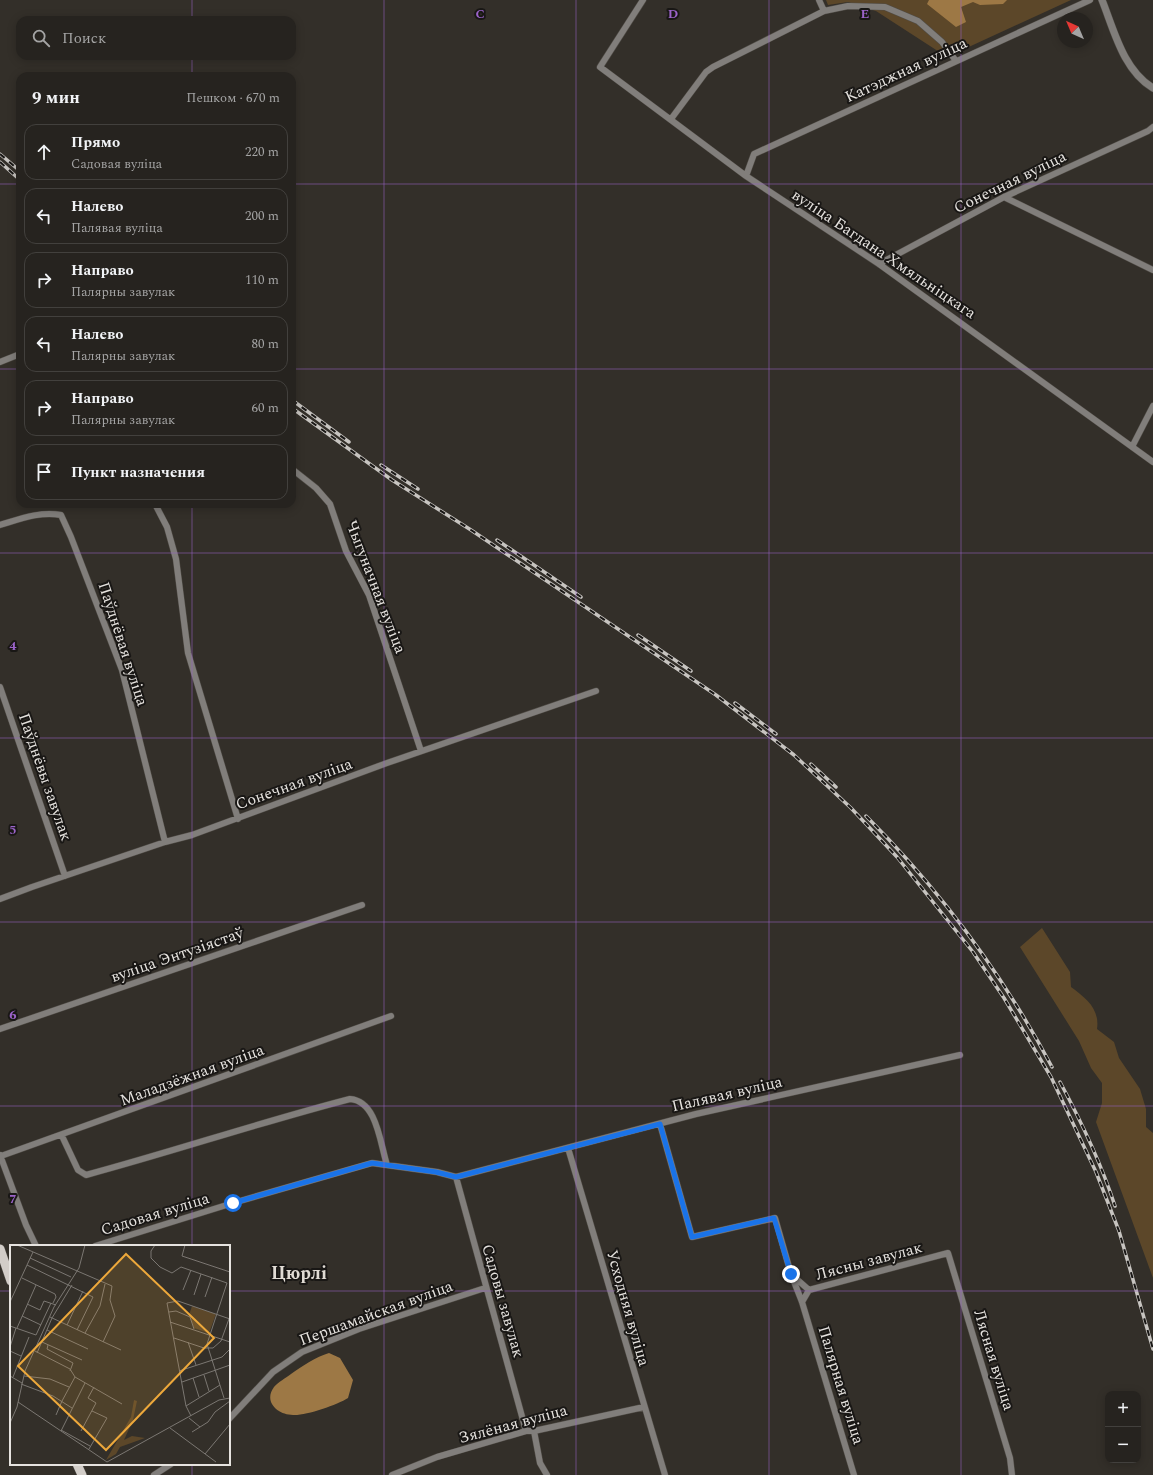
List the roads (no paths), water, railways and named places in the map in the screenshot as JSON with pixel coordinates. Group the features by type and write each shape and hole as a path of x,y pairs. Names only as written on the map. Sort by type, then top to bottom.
{"main road":[{"path":"0,1249 10,1276"},
{"path":"77,1465 82,1475"}],"street":[{"name":"вуліца Багдана Хмяльніцкага","path":"643,0 600,67 746,176 879,264 1153,462"},
{"path":"819,0 824,11"},
{"name":"Катэджная вуліца","path":"746,176 754,154 1090,0"},
{"path":"1102,0 1127,61 1145,83 1153,88"},
{"path":"671,119 706,72 713,67 824,11 848,6 885,8 918,21 942,42 956,61"},
{"name":"Сонечная вуліца","path":"879,264 1004,197 1148,131 1153,127"},
{"path":"1004,197 1153,270"},
{"path":"0,362 16,356"},
{"path":"1132,447 1153,406"},
{"name":"Чыгуначная вуліца","path":"296,472 316,488 330,504 346,551 369,595 421,751"},
{"path":"157,508 167,527 176,559 188,653 238,819"},
{"name":"Паўднёвая вуліца","path":"0,525 30,516 51,513 61,515 122,670 165,842"},
{"name":"Паўднёвы завулак","path":"0,687 65,876"},
{"name":"Сонечная вуліца","path":"0,900 165,842 192,836 421,751 596,691"},
{"name":"вуліца Энтузіястаў","path":"0,1029 362,905"},
{"name":"Маладзёжная вуліца","path":"0,1156 62,1136 391,1016"},
{"name":"Палявая вуліца","path":"456,1177 696,1114 960,1055"},
{"path":"62,1136 78,1170 86,1175 209,1141 295,1113 355,1099 361,1102 373,1114 387,1165"},
{"name":"Палярная вуліца","path":"660,1124 692,1237 774,1218 791,1274 802,1302 854,1475"},
{"name":"Усходняя вуліца","path":"568,1148 665,1475"},
{"path":"0,1156 26,1225 36,1245"},
{"name":"Садовая вуліца","path":"98,1245 233,1203 372,1163 436,1172 456,1177"},
{"name":"Садовы завулак","path":"456,1177 485,1288 526,1431"},
{"name":"Лясны завулак","path":"802,1302 809,1290 948,1254"},
{"name":"Лясная вуліца","path":"948,1254 1010,1458 1012,1475"},
{"path":"791,1274 809,1290"},
{"name":"Першамайская вуліца","path":"230,1418 273,1372 302,1352 359,1329 485,1288"},
{"name":"Зялёная вуліца","path":"392,1475 437,1457 526,1431 534,1431 644,1407"},
{"path":"534,1431 540,1463 547,1475"},
{"path":"154,1475 169,1465"}],"railway":[{"path":"0,154 16,168"},
{"path":"0,162 16,176"},
{"path":"296,403 349,442"},
{"path":"296,411 392,480 471,530 716,695 794,755 851,808 897,857 973,952 1004,998 1051,1077 1096,1172 1119,1231 1153,1349"},
{"path":"381,465 418,489"},
{"path":"497,540 581,597"},
{"path":"638,635 691,671"},
{"path":"735,703 776,734"},
{"path":"811,764 836,787"},
{"path":"866,816 919,874 968,935 1013,999 1052,1067"},
{"path":"1060,1082 1090,1142 1115,1206"}],"district":[{"name":"Цюрлі","path":"299,1273"}]}
